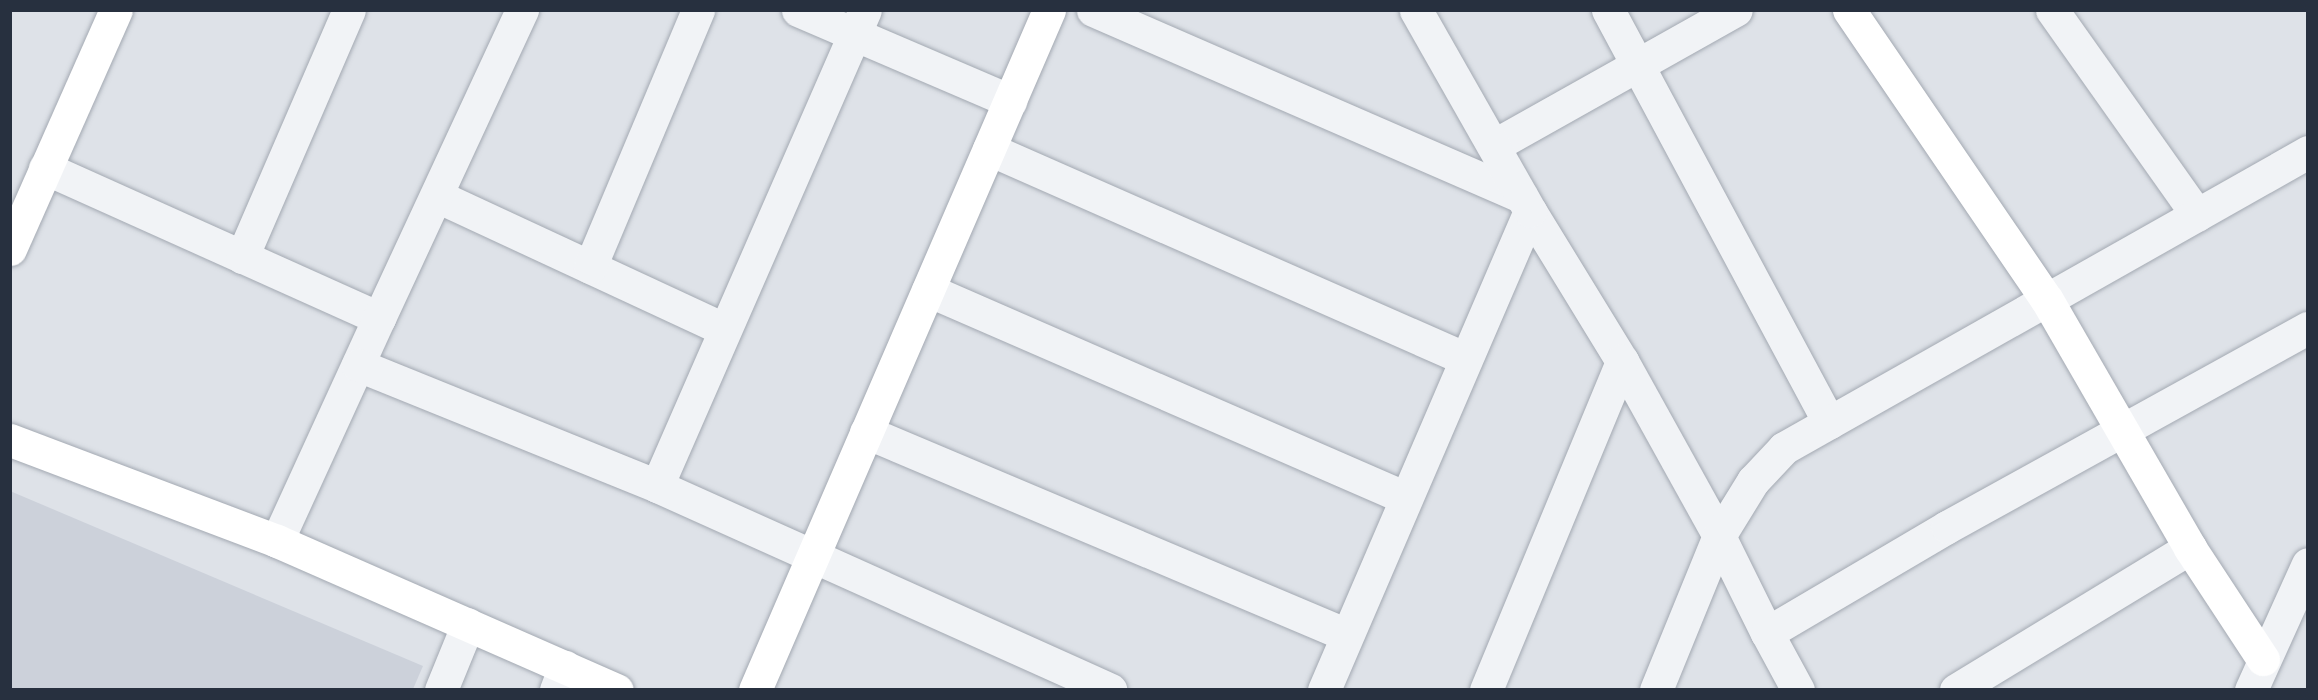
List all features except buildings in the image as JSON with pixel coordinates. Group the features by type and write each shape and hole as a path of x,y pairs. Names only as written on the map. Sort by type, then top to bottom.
{"street":[{"path":"10,249 116,10"},
{"path":"242,257 349,10"},
{"path":"277,541 522,10"},
{"path":"590,267 698,10"},
{"path":"798,10 860,22 1010,101"},
{"path":"754,690 1049,10"},
{"path":"1094,10 1525,203"},
{"path":"1416,10 1495,145 1525,203 1622,362 1719,536 1798,690"},
{"path":"1608,10 1829,422"},
{"path":"1495,145 1736,10"},
{"path":"1849,10 2047,300 2122,434 2190,548 2264,659"},
{"path":"2052,10 2197,215"},
{"path":"657,486 860,22"},
{"path":"989,149 1466,359"},
{"path":"1656,690 1719,536 1737,502 1768,462 1829,422 2307,152"},
{"path":"45,168 379,318"},
{"path":"437,196 724,329"},
{"path":"1324,690 1466,359 1525,203"},
{"path":"928,290 1406,498"},
{"path":"1767,633 1947,527 2122,434 2307,328"},
{"path":"1486,690 1622,362"},
{"path":"358,365 657,486 1110,690"},
{"path":"866,432 1347,635"},
{"path":"10,440 277,541 468,624 560,678 617,690"},
{"path":"1956,690 2190,548"},
{"path":"2251,690 2307,564"},
{"path":"441,690 468,624"}],"shaded area":[{"path":"10,491 423,666 413,689 11,689"}]}
